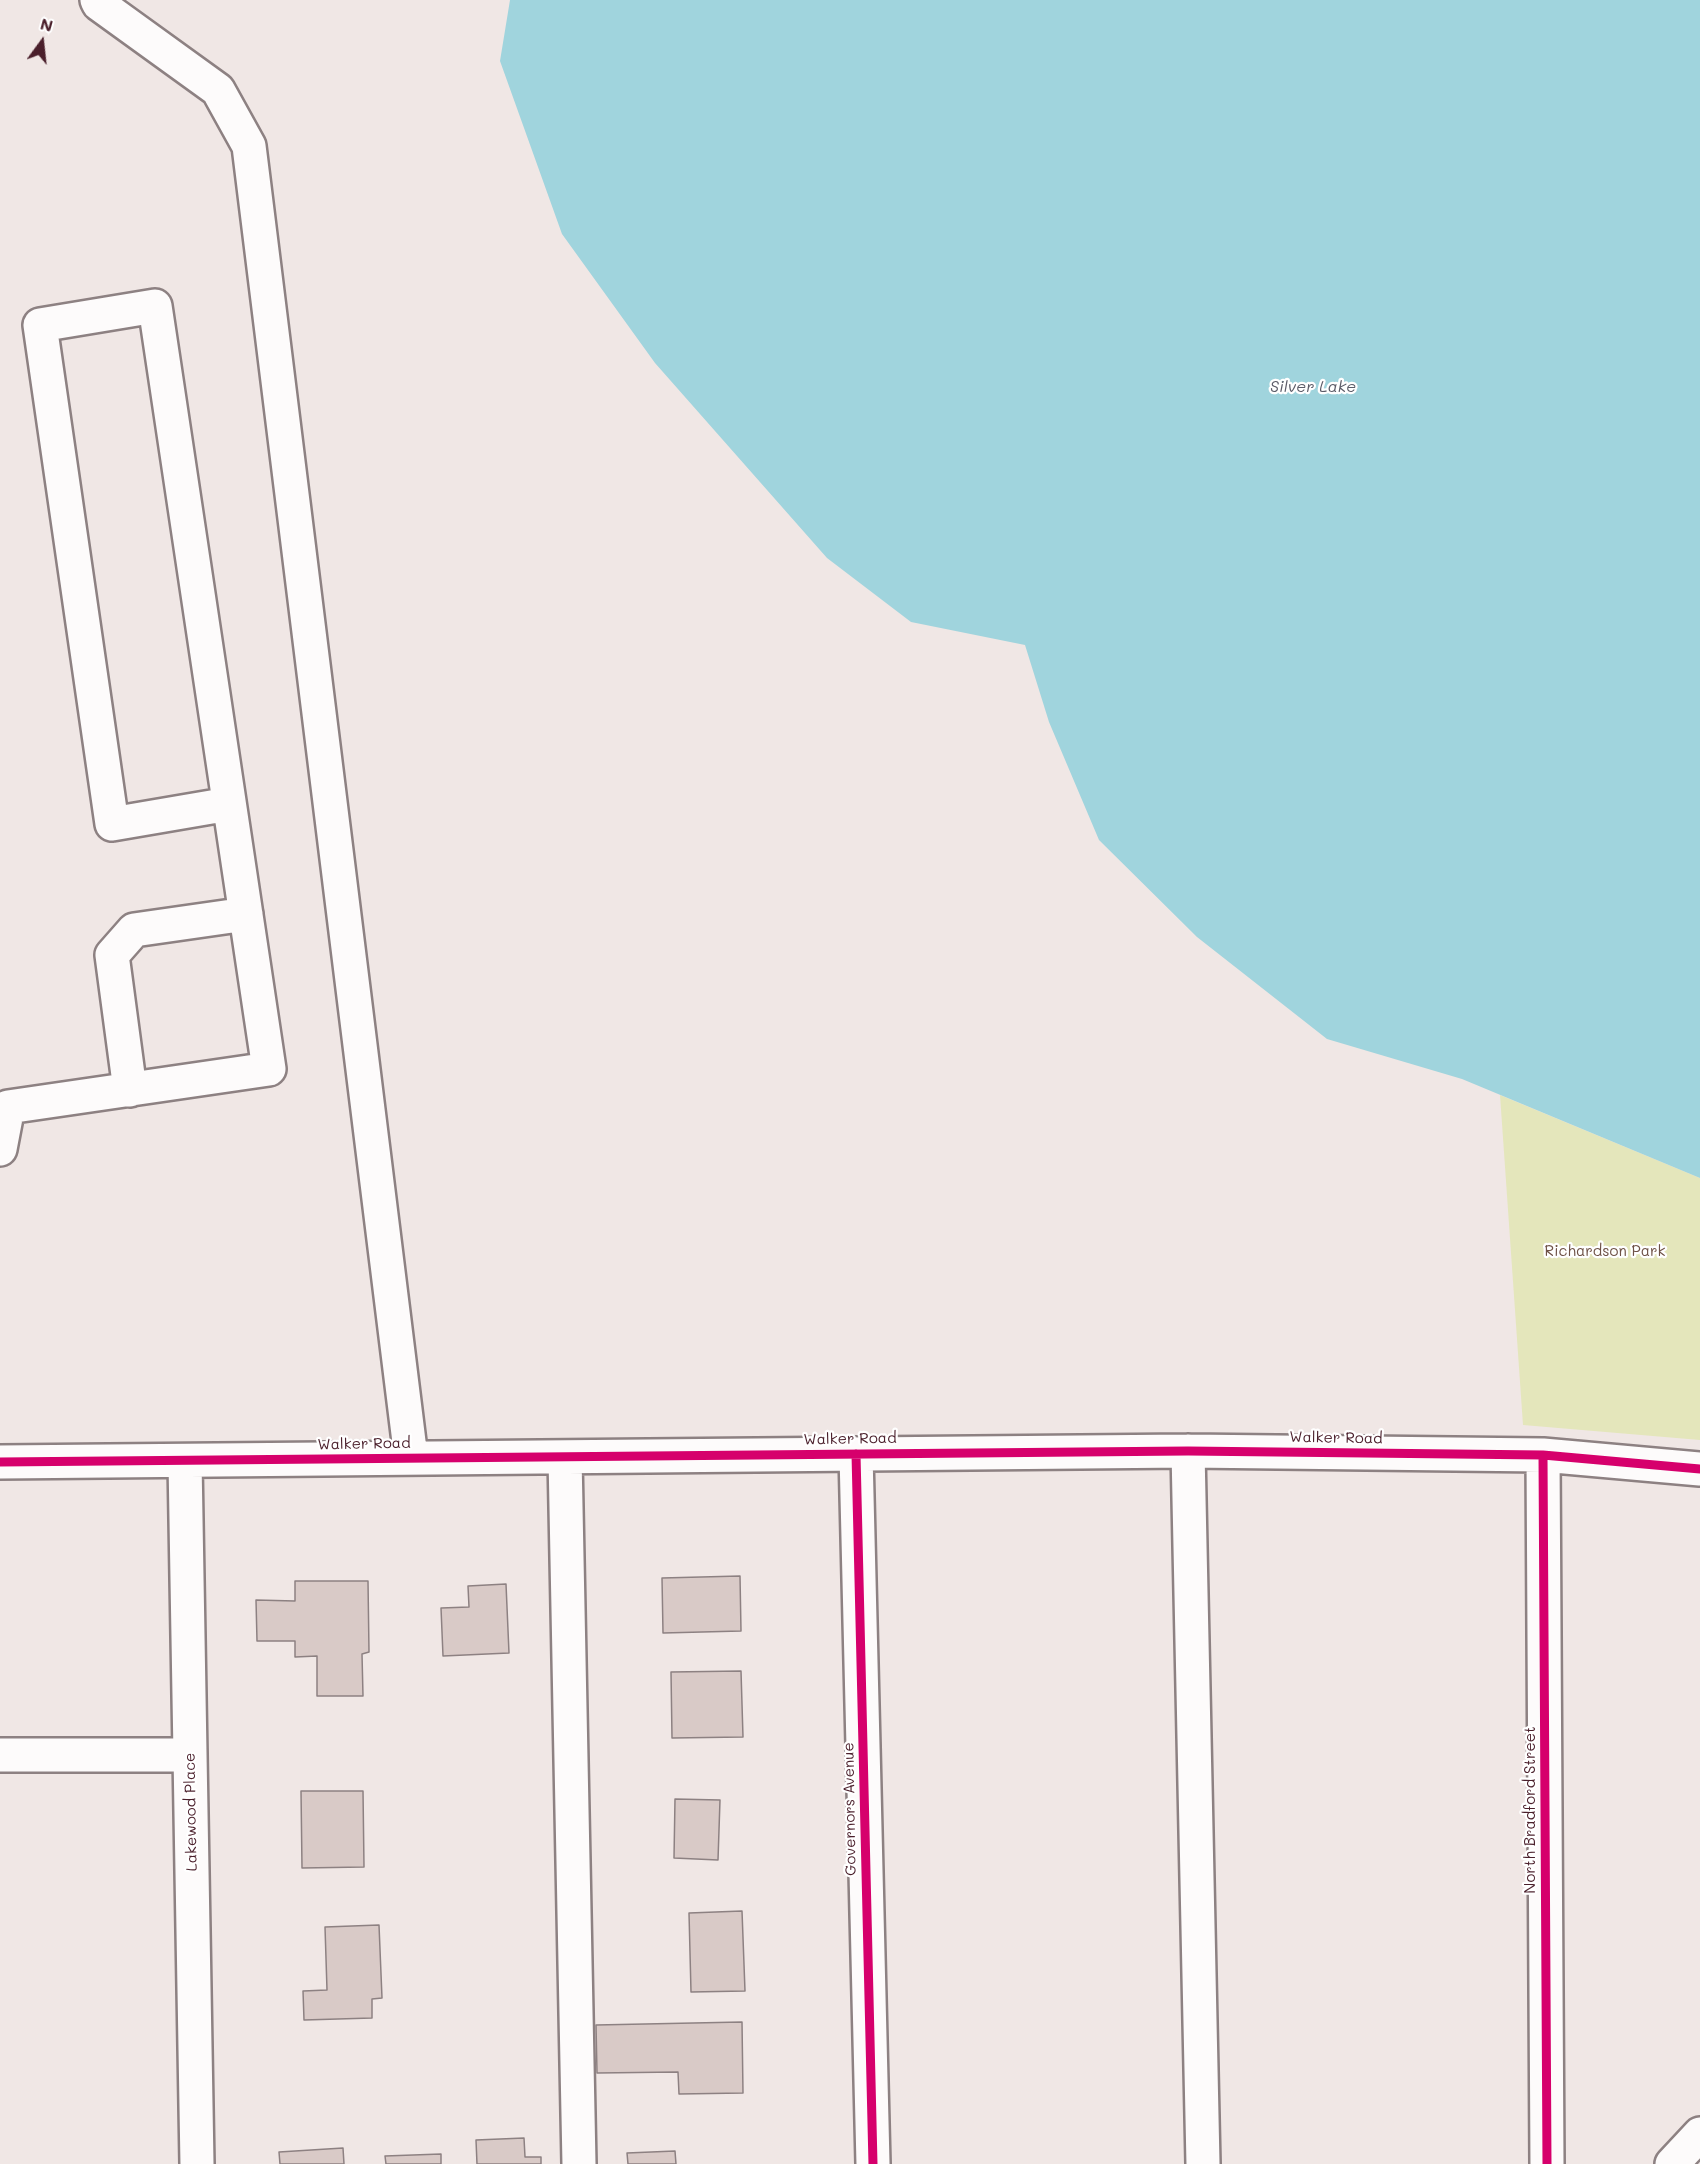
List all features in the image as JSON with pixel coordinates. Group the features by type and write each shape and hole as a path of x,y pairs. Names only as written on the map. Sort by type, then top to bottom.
{"street":[{"path":"97,0 99,4 218,90 249,146 411,1458"},
{"path":"0,1149 8,1107 269,1069 230,804 155,306 40,325 112,824 230,804"},
{"path":"130,1090 112,955 134,930 246,914"},
{"path":"1188,1451 1203,2164"},
{"name":"Walker Road","path":"0,1462 1188,1451 1543,1455 1700,1469"},
{"name":"Governors Avenue","path":"856,1454 873,2164"},
{"name":"North Bradford Street","path":"1543,1455 1547,2164"},
{"path":"565,1457 579,2164"},
{"name":"Lakewood Place","path":"186,1461 196,2164"},
{"path":"0,1755 190,1755"},
{"path":"1672,2164 1700,2134"}],"green space":[{"name":"Richardson Park","path":"1500,1095 1700,1178 1700,1440 1523,1425"}],"water":[{"name":"Silver Lake","path":"510,0 1700,0 1700,1178 1462,1079 1327,1039 1197,937 1099,840 1049,722 1025,645 911,622 827,558 655,363 562,234 500,61"}],"building":[{"path":"740,1576 741,1631 663,1633 662,1578"},
{"path":"295,1581 368,1581 369,1652 362,1654 363,1696 317,1696 317,1656 295,1657 295,1641 257,1641 256,1600 295,1601"},
{"path":"506,1584 509,1653 443,1656 441,1608 469,1607 468,1586"},
{"path":"741,1671 743,1737 672,1738 671,1672"},
{"path":"301,1791 363,1791 364,1867 302,1868"},
{"path":"675,1799 720,1800 718,1860 674,1858"},
{"path":"742,1911 745,1991 691,1992 689,1913"},
{"path":"379,1925 382,1998 372,1999 372,2018 304,2020 303,1991 327,1990 325,1927"},
{"path":"742,2022 743,2093 679,2094 678,2072 597,2073 596,2025"},
{"path":"524,2138 525,2157 541,2157 541,2164 477,2164 476,2140"},
{"path":"343,2148 344,2164 280,2164 279,2152"},
{"path":"675,2151 676,2164 628,2164 627,2153"},
{"path":"441,2154 441,2164 386,2164 385,2156"}],"cycle path":[{"path":"0,1462 1188,1451 1543,1455 1700,1469"},
{"path":"856,1454 873,2164"},
{"path":"1543,1455 1547,2164"}]}
